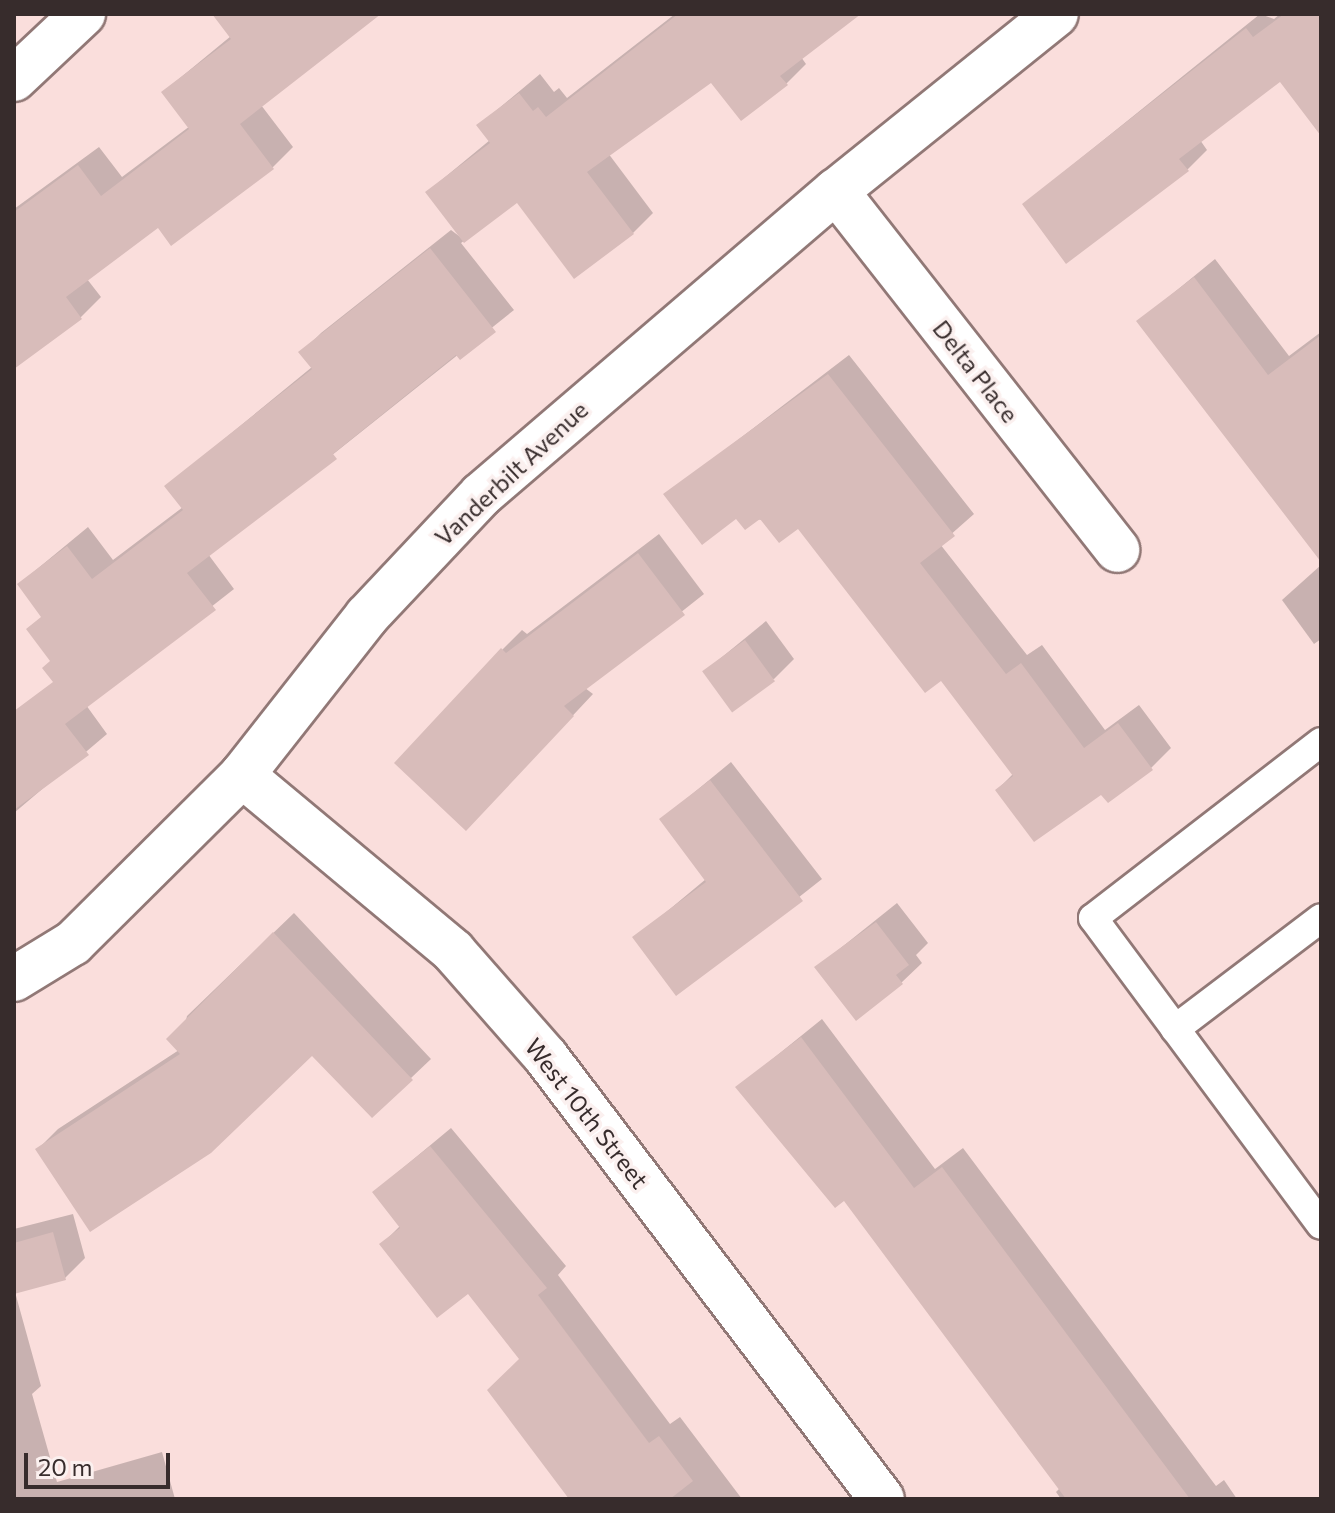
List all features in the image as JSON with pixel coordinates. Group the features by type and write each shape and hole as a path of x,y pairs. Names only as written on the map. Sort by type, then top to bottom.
{"street":[{"path":"14,79 83,14"},
{"name":"Vanderbilt Avenue","path":"14,979 73,943 242,775 367,616 481,495 836,191 1056,14"},
{"name":"Delta Place","path":"836,191 1117,550"},
{"name":"West 10th Street","path":"242,775 453,951 546,1057 882,1499"}],"lane":[{"path":"1321,742 1093,918 1321,1225"},
{"path":"1175,1029 1321,918"}],"building":[{"path":"212,14 381,14 240,124 274,169 171,246 158,228 66,297 82,319 14,369 14,212 78,165 101,196 189,129 161,92 231,39"},
{"path":"678,14 861,14 780,76 788,85 741,121 711,83 587,172 634,234 574,279 517,203 464,243 425,192 490,143 476,125 519,93 533,111 538,107 546,117"},
{"path":"1284,14 1321,14 1321,136 1280,82 1179,159 1189,171 1066,264 1022,204 1246,28 1253,37"},
{"path":"430,248 496,332 460,360 456,355 333,454 337,459 187,573 216,610 65,724 89,755 14,810 14,711 53,682 42,668 50,661 26,629 41,617 17,584 67,546 92,579 183,510 164,486 312,369 298,352"},
{"path":"1194,277 1268,375 1321,335 1321,562 1136,321"},
{"path":"828,374 955,536 920,563 1006,674 1021,663 1084,748 1118,723 1153,770 1108,803 1101,795 1034,842 995,790 1013,776 941,681 925,693 798,529 779,543 760,519 745,530 736,519 702,545 663,494"},
{"path":"638,553 685,615 564,706 574,716 466,831 394,763 501,648 506,653"},
{"path":"745,640 775,681 732,712 702,671"},
{"path":"710,780 803,901 676,996 632,937 706,882 659,819"},
{"path":"876,922 909,965 896,975 903,984 856,1021 814,967"},
{"path":"273,932 413,1080 372,1118 312,1056 211,1153 90,1232 35,1149 180,1054 166,1039"},
{"path":"801,1037 914,1188 942,1167 1190,1499 1066,1499 844,1201 835,1208 735,1087"},
{"path":"430,1146 547,1288 538,1295 649,1443 659,1436 693,1481 670,1499 569,1499 487,1390 519,1359 468,1294 437,1318 379,1244 400,1228 372,1192"},
{"path":"53,1232 66,1280 14,1294 14,1243"}]}
